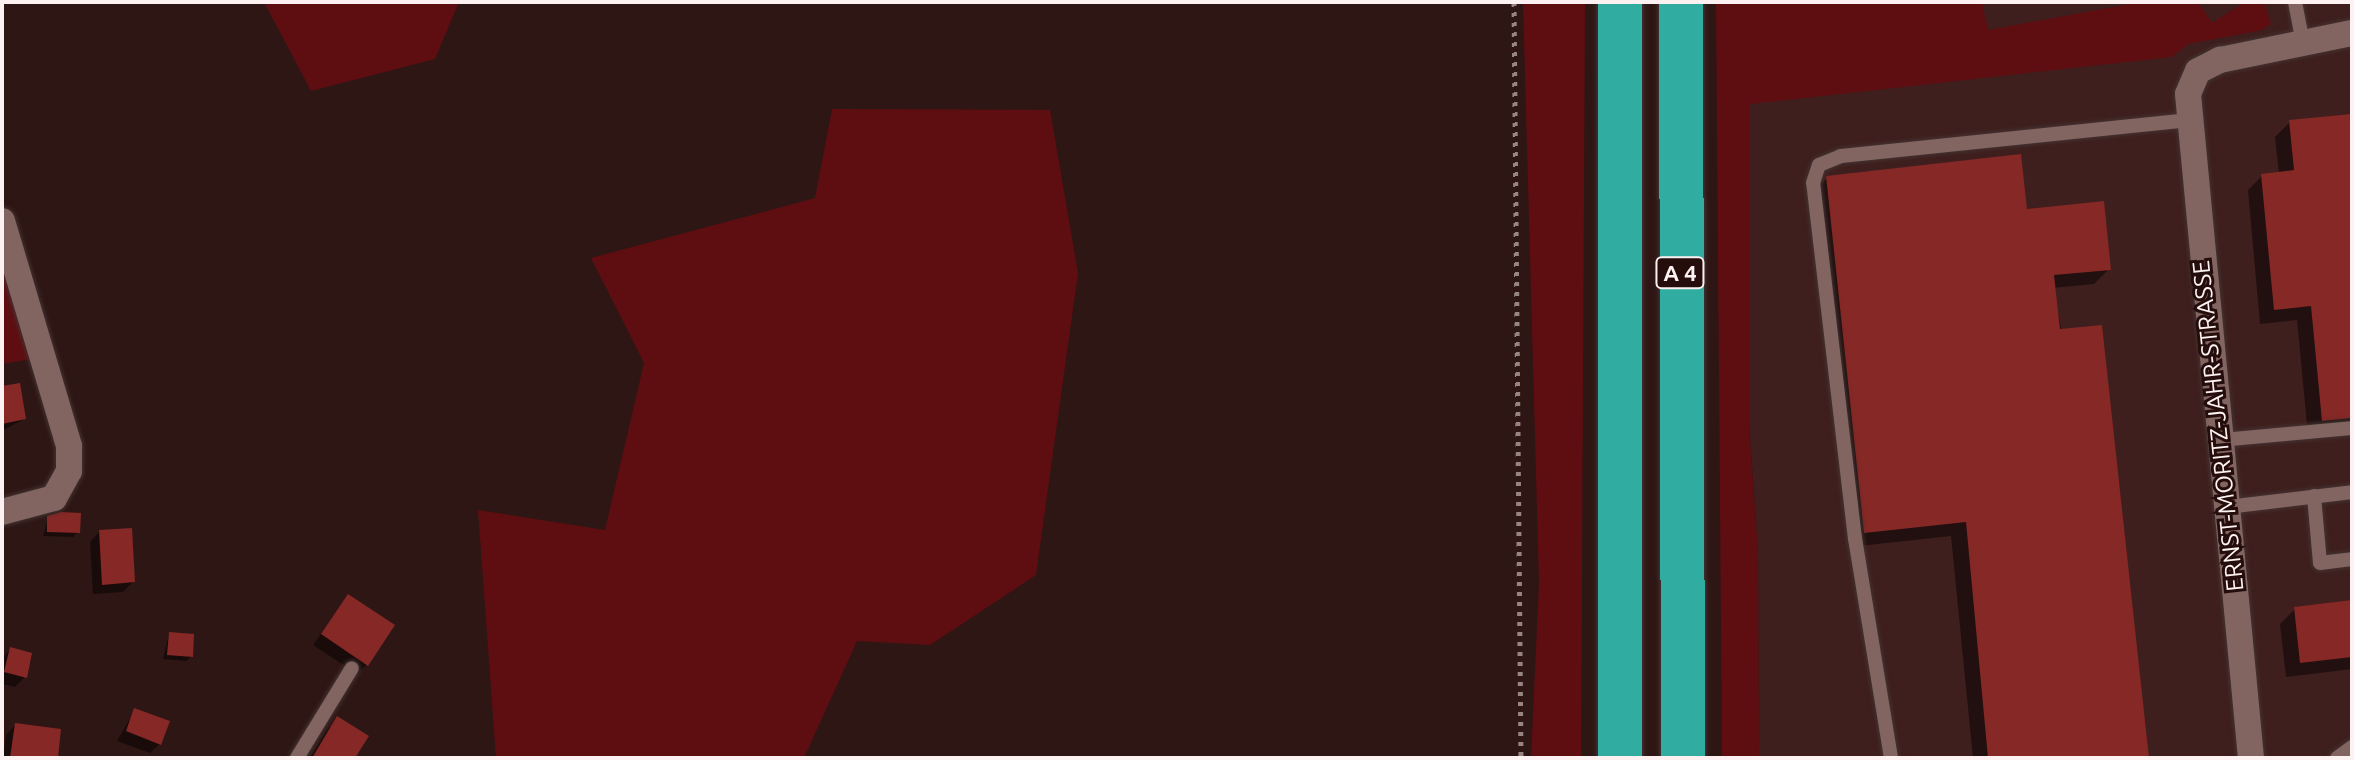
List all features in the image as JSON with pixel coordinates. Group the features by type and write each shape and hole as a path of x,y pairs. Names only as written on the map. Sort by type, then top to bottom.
{"highway":[{"name":"A 4","path":"1620,2 1620,758"},
{"name":"A 4","path":"1681,2 1683,758"}],"street":[{"path":"2188,107 2198,71 2220,60 2352,33"},
{"name":"ERNST-MORITZ-JAHR-STRASSE","path":"2188,107 2251,758"},
{"path":"2,221 69,446 63,488 40,504 2,512"}],"lane":[{"path":"2295,2 2303,43"},
{"path":"1891,758 1855,539 1813,183 1819,165 1841,156 2188,107"},
{"path":"2221,440 2352,428"},
{"path":"2227,507 2352,492"},
{"path":"2314,496 2320,563 2352,559"},
{"path":"297,758 352,668"},
{"path":"2337,758 2352,747"}],"path":[{"path":"1514,2 1521,758"}],"shaded area":[{"path":"264,2 459,2 435,59 311,91"},
{"path":"1523,2 1585,2 1581,758 1531,758 1539,583"},
{"path":"1716,2 1982,2 1988,30 2140,2 2198,2 2212,23 2245,2 2264,2 2271,24 2262,30 2188,44 2172,57 1750,104 1749,426 1758,551 1759,758 1722,758"},
{"path":"1749,2 2352,2 2352,758 1759,758 1758,552 1749,423"},
{"path":"832,109 1050,110 1078,273 1036,575 930,645 857,641 804,758 496,758 478,510 605,530 644,363 591,258 815,198"},
{"path":"2,264 32,359 2,364"}],"building":[{"path":"2352,114 2352,418 2322,421 2311,306 2274,310 2261,174 2294,170 2289,120"},
{"path":"2021,154 2027,209 2104,201 2111,270 2054,275 2060,329 2102,325 2149,758 1988,758 1966,522 1864,533 1826,176"},
{"path":"20,383 26,419 2,424 2,386"},
{"path":"61,512 81,513 80,533 47,532 47,516"},
{"path":"132,528 135,582 102,585 99,530"},
{"path":"348,594 395,625 368,666 321,634"},
{"path":"2352,600 2352,657 2300,663 2294,607"},
{"path":"169,632 194,634 193,657 167,655"},
{"path":"10,647 32,653 27,678 4,672"},
{"path":"134,708 170,721 161,745 126,731"},
{"path":"337,716 369,736 355,758 312,758"},
{"path":"15,723 61,729 58,758 10,758"}]}
